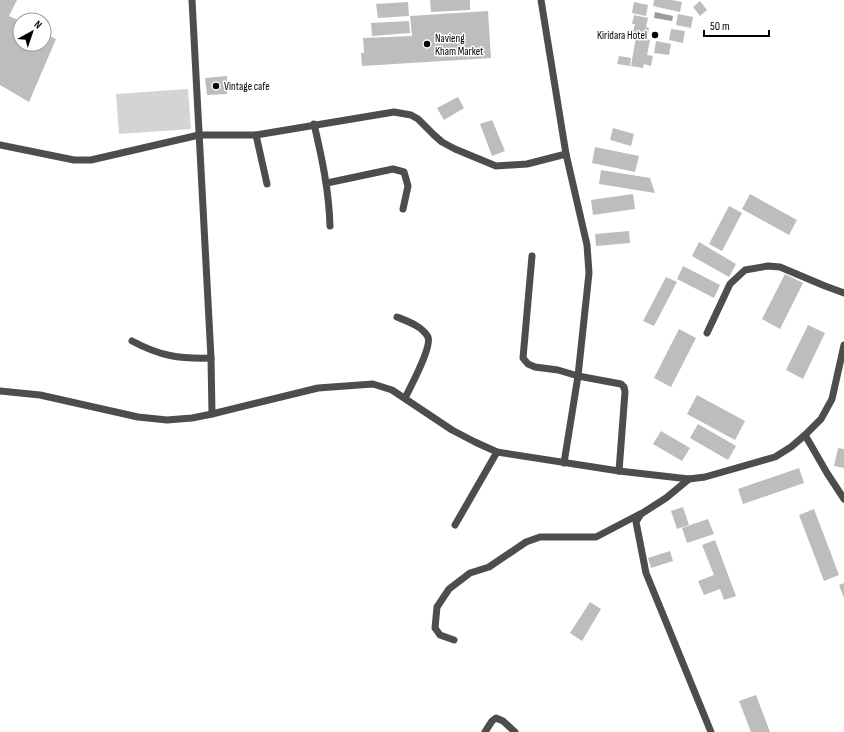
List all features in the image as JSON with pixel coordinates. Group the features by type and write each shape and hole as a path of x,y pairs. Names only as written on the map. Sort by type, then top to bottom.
{"street":[{"path":"192,0 211,358 212,414"},
{"path":"542,0 566,154 587,245 589,273 578,376 564,463"},
{"path":"0,145 74,160 91,160 199,135 256,135 314,124 401,112 418,119 434,135 455,149 496,166 527,164 566,154"},
{"path":"314,124 327,183 330,205 330,226"},
{"path":"256,135 267,184"},
{"path":"327,183 393,169 404,172 408,186 403,209"},
{"path":"532,256 523,358 528,364 535,367 558,370 578,376 621,384 624,387 625,392 619,471"},
{"path":"707,333 730,284 745,270 768,266 780,267 844,293"},
{"path":"397,317 414,324 428,337 424,359 405,398"},
{"path":"132,340 144,347 171,356 188,359 211,358"},
{"path":"0,391 40,395 138,417 167,420 192,418 212,414 318,388 373,384 392,390 452,430 497,452 619,471 689,479 705,477 775,457 791,447 805,435 821,419 832,399 844,344"},
{"path":"805,435 844,499"},
{"path":"455,525 497,452"},
{"path":"454,640 440,635 435,628 437,606 449,589 470,573 489,567 526,542 540,537 596,537 641,514 666,498 689,479"},
{"path":"641,514 636,522 636,527 646,573 710,731"},
{"path":"484,732 492,720 496,718 503,721 515,732"}],"shaded area":[{"path":"655,12 673,16 672,21 654,18"},
{"path":"188,89 191,129 119,134 116,94"}],"building":[{"path":"0,0 17,0 9,16 12,17 12,52 50,52 29,102 0,85"},
{"name":"Navieng Kham Market","path":"430,0 470,0 470,10 431,12"},
{"path":"654,0 672,0 682,2 680,12 653,6"},
{"path":"700,1 707,10 700,16 693,7"},
{"name":"Navieng Kham Market","path":"408,2 409,16 378,18 376,4"},
{"path":"634,2 648,5 646,16 632,13"},
{"name":"Navieng Kham Market","path":"488,11 491,58 362,66 361,53 364,53 363,38 412,36 410,16"},
{"path":"678,14 693,17 691,28 676,25"},
{"path":"634,15 648,18 646,27 649,28 647,39 650,40 647,55 653,56 651,66 644,64 643,68 631,66 636,37 632,36 635,24 632,24"},
{"name":"Navieng Kham Market","path":"409,21 410,33 372,36 371,23"},
{"path":"671,29 685,31 683,43 669,40"},
{"path":"52,37 56,39 52,48"},
{"path":"656,41 671,44 669,55 654,53"},
{"path":"619,56 631,58 630,66 617,64"},
{"path":"227,76 227,94 207,95 205,78"},
{"path":"458,97 464,108 444,120 437,108"},
{"path":"492,120 505,151 492,156 480,124"},
{"path":"613,128 634,134 631,146 610,140"},
{"path":"595,147 639,156 635,172 592,163"},
{"path":"601,170 650,178 655,193 599,184"},
{"path":"633,194 635,209 593,215 591,200"},
{"path":"750,194 797,220 789,235 742,209"},
{"path":"729,206 742,213 722,251 709,244"},
{"path":"629,231 630,243 596,246 595,234"},
{"path":"699,242 736,264 729,277 692,256"},
{"path":"683,266 720,285 714,298 677,279"},
{"path":"785,274 803,283 780,329 762,319"},
{"path":"666,277 677,282 654,326 643,321"},
{"path":"808,325 825,333 803,379 786,370"},
{"path":"679,329 696,338 671,387 654,378"},
{"path":"697,395 745,421 735,440 687,414"},
{"path":"698,424 736,446 728,460 690,438"},
{"path":"661,431 690,448 682,461 653,444"},
{"path":"838,448 844,449 844,468 834,466"},
{"path":"799,468 804,483 743,504 738,489"},
{"path":"683,507 689,525 677,529 671,511"},
{"path":"814,509 839,575 824,581 799,515"},
{"path":"708,519 714,534 687,543 682,528"},
{"path":"715,540 736,596 724,600 720,589 704,595 698,581 714,575 702,545"},
{"path":"670,551 673,561 651,568 648,558"},
{"path":"844,583 844,598 839,585"},
{"path":"590,602 601,609 582,641 570,633"},
{"path":"756,695 770,732 751,732 739,701"}],"place":[{"name":"Kiridara Hotel","path":"655,35"},
{"name":"Navieng Kham Market","path":"427,44"},
{"name":"Vintage cafe","path":"216,86"}]}
